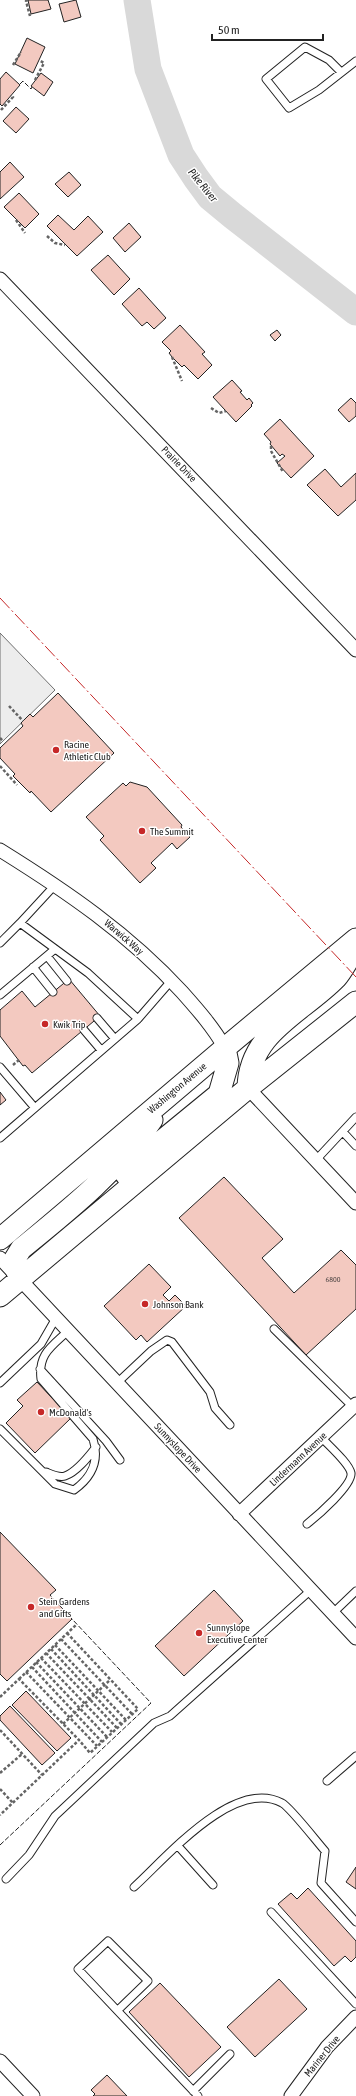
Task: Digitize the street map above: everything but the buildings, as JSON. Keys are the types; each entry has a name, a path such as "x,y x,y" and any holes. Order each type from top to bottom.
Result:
{"main road":[{"name":"Washington Avenue","path":"0,1239 356,939"},
{"path":"248,1088 248,1074 256,1052 268,1035 338,976 356,946"},
{"path":"0,1296 248,1088 356,1002"},
{"path":"120,1196 125,1177 134,1166 219,1094 228,1063 225,1048"},
{"path":"20,1279 13,1262 15,1256 21,1249 87,1195 137,1141 167,1097"}],"street":[{"name":"Prairie Drive","path":"0,278 356,650"},
{"name":"Warwick Way","path":"0,850 56,884 118,931 171,981 213,1026 225,1048"},
{"path":"248,1088 356,1203"},
{"name":"Sunnyslope Drive","path":"0,1258 356,1638"},
{"name":"Lindermann Avenue","path":"240,1514 355,1407"},
{"name":"Mariner Drive","path":"293,2095 327,2047 356,2017"},
{"path":"0,2061 33,2096"}],"lane":[{"path":"341,72 329,60 305,47 266,79 290,108 319,90 356,61"},
{"path":"0,942 56,884"},
{"path":"20,923 88,973 138,1019"},
{"path":"0,995 55,949"},
{"path":"47,956 67,981"},
{"path":"33,967 53,992"},
{"path":"0,1138 138,1019 171,981"},
{"path":"97,1018 115,1039"},
{"path":"84,1030 101,1050"},
{"path":"0,1067 35,1108"},
{"path":"316,1160 356,1117"},
{"path":"343,1132 356,1146"},
{"path":"0,1383 41,1344 56,1318"},
{"path":"274,1329 355,1407"},
{"path":"0,1429 55,1484 74,1490 92,1473 95,1464 96,1447 93,1439 86,1429 41,1379 40,1369 42,1359 47,1350 68,1331"},
{"path":"116,1383 151,1351 167,1340 172,1342 210,1392 215,1408 230,1425"},
{"path":"40,1369 106,1441 120,1460"},
{"path":"307,1524 344,1488 351,1478 351,1472 347,1465 321,1437"},
{"path":"44,1472 57,1476 64,1476 84,1461 96,1447"},
{"path":"6,1879 29,1855 55,1816 154,1723 170,1716 311,1590"},
{"path":"332,1613 356,1591"},
{"path":"327,1781 356,1756"},
{"path":"134,1887 205,1821 227,1807 246,1800 267,1798 283,1803 325,1851 321,1883 356,1922"},
{"path":"178,1846 213,1885"},
{"path":"271,1912 356,2004"},
{"path":"118,2010 148,1981 108,1941 78,1969 196,2093 230,2054"}],"path":[{"path":"28,0 26,1 30,16"},
{"path":"13,65 21,52"},
{"path":"35,80 44,63 38,60"},
{"path":"1,110 13,97 11,95"},
{"path":"16,220 25,233"},
{"path":"47,236 55,243 65,245"},
{"path":"172,357 182,381"},
{"path":"211,408 219,413 226,411"},
{"path":"271,446 271,451 274,458 283,472"},
{"path":"9,706 23,721"},
{"path":"0,738 3,741"},
{"path":"0,766 15,780 17,785"},
{"path":"0,1697 77,1624"},
{"path":"19,1679 90,1753 138,1709 67,1633"},
{"path":"61,1639 132,1714"},
{"path":"55,1644 126,1720"},
{"path":"51,1649 122,1724"},
{"path":"46,1653 117,1728"},
{"path":"41,1658 112,1732"},
{"path":"36,1662 107,1737"},
{"path":"32,1667 102,1742"},
{"path":"26,1672 97,1746"},
{"path":"63,1724 110,1680"},
{"path":"1,1731 42,1775"},
{"path":"0,1815 79,1740"},
{"path":"0,1773 22,1754"},
{"path":"0,1789 13,1803"}],"shaded area":[{"path":"0,633 55,690 0,744"}],"waterway":[{"name":"Pike River","path":"137,0 148,69 181,155 196,178 210,197 356,312"}],"fence":[{"path":"20,84 23,81 31,89 32,87"},
{"path":"0,1845 151,1703 72,1619"}],"power":[{"path":"0,598 356,977"}],"place":[{"name":"Racine Athletic Club","path":"56,750"},
{"name":"The Summit","path":"142,831"},
{"name":"Kwik Trip","path":"45,1024"},
{"name":"Johnson Bank","path":"145,1304"},
{"name":"McDonald's","path":"41,1412"},
{"name":"Stein Gardens and Gifts","path":"31,1607"},
{"name":"Sunnyslope Executive Center","path":"199,1633"}]}
